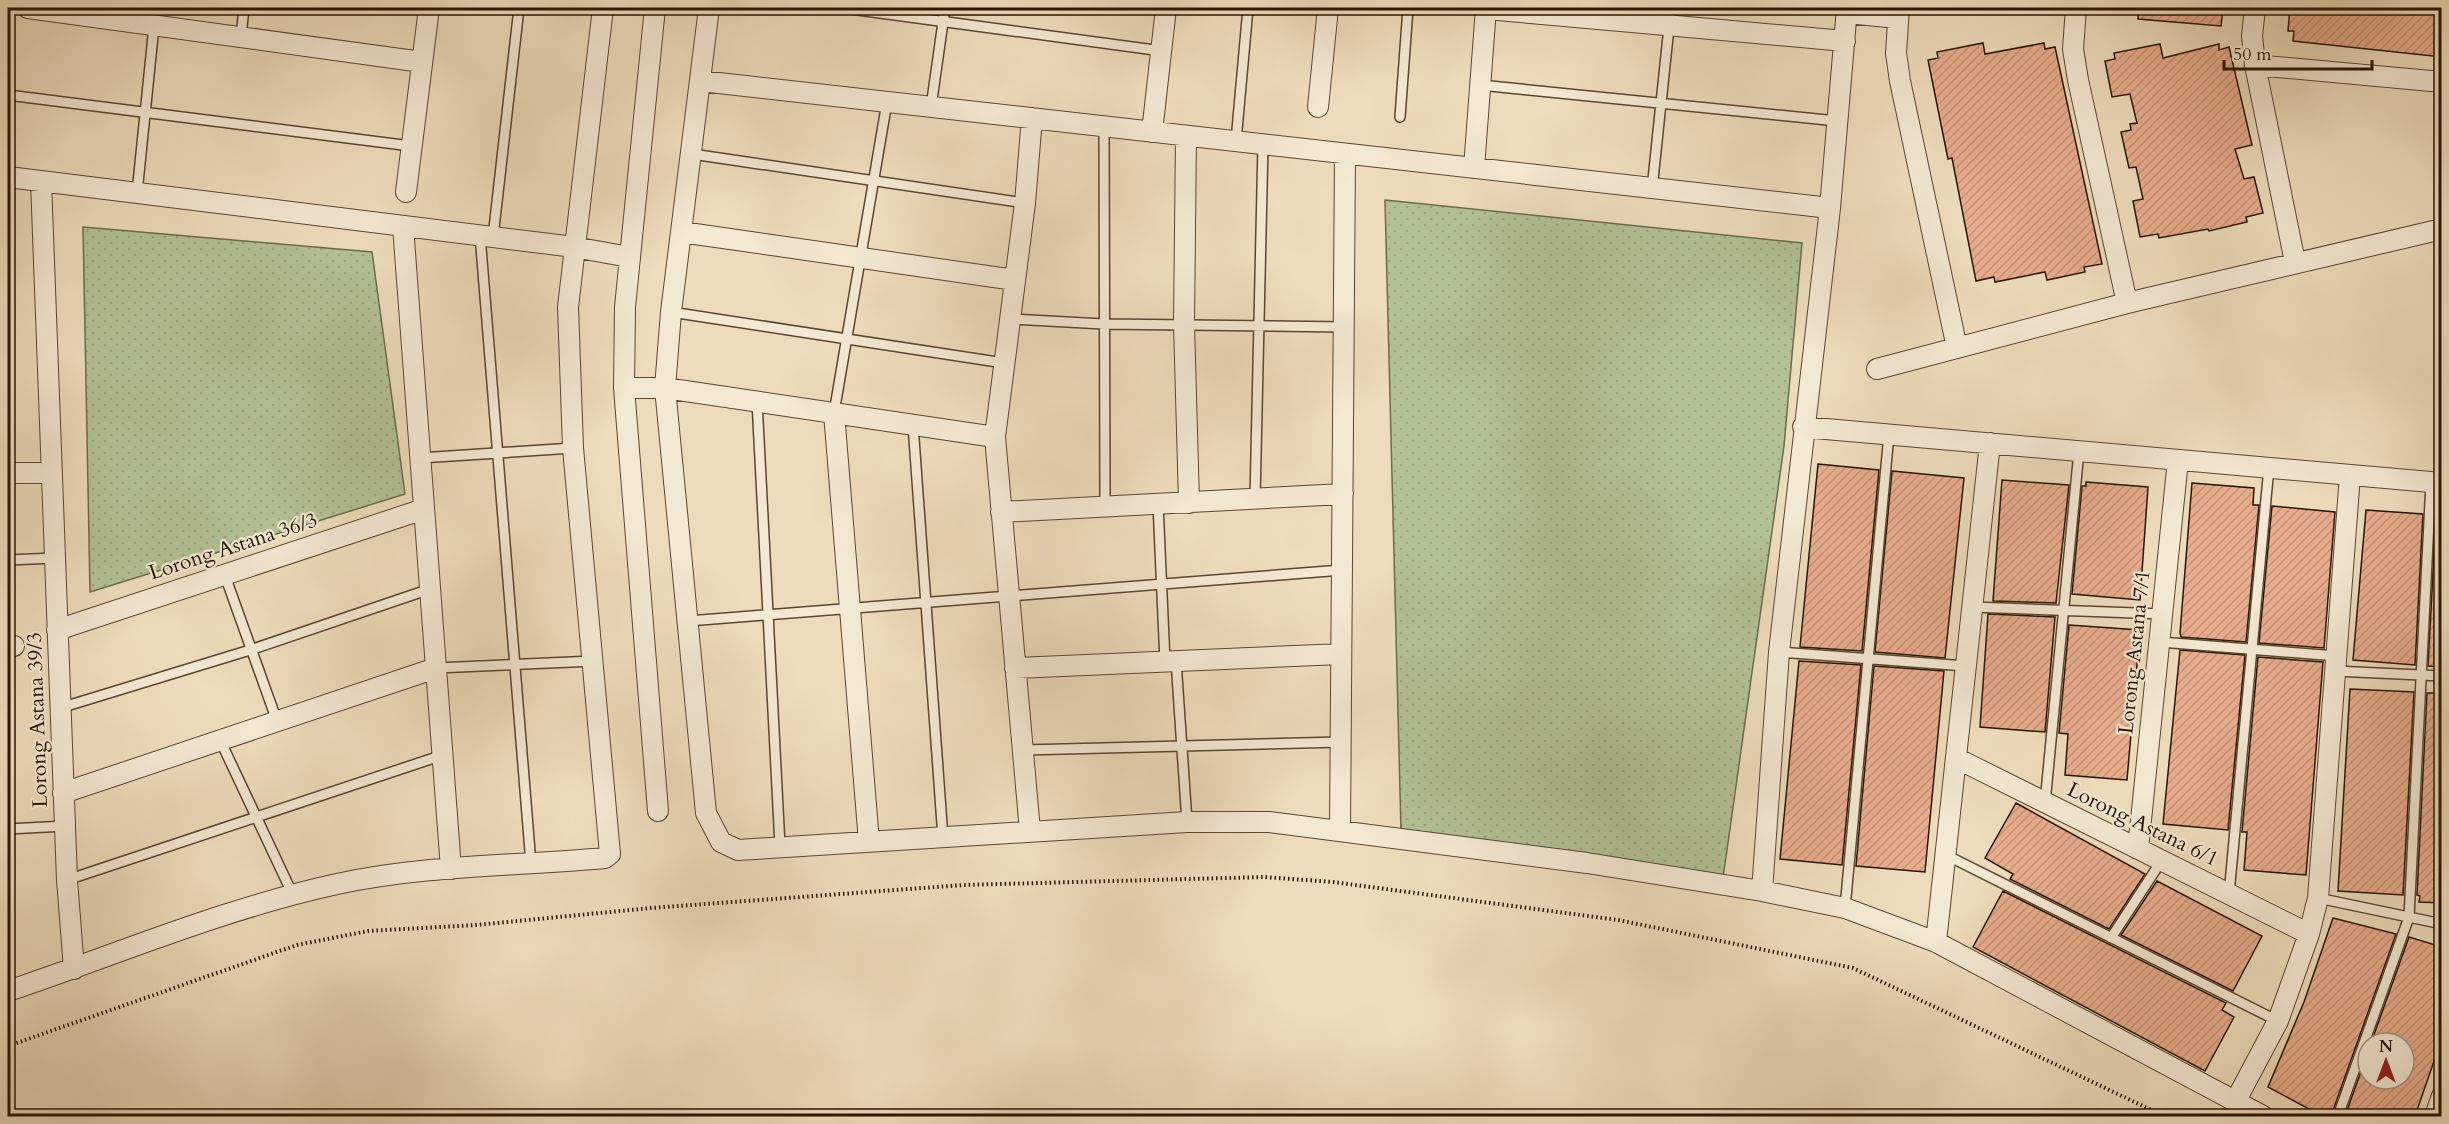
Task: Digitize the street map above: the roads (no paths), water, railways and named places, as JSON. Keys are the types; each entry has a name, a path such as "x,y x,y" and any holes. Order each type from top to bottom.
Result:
{"street":[{"path":"28,8 69,10 154,26 422,62"},
{"path":"406,192 429,8"},
{"path":"8,991 293,895 339,884 451,869 604,858 610,854 573,448 568,307 603,8"},
{"path":"655,8 625,307 624,388 658,811"},
{"path":"709,8 671,312 664,388 706,813 713,832 721,843 738,850 1187,822 1269,822 1340,830 1762,891 1845,908 1936,942 2263,1116"},
{"path":"1152,132 1167,8"},
{"path":"1318,107 1328,8"},
{"path":"1474,168 1486,8 1670,16 1845,41"},
{"path":"2076,8 2073,49 2078,80 2127,303"},
{"path":"2256,8 2252,36 2255,65 2295,262"},
{"path":"1762,891 1779,652 1803,427 1830,208 1847,10 1898,13 1896,53 1900,81 1957,348"},
{"path":"2255,65 2442,82"},
{"path":"701,81 1830,208"},
{"path":"1030,831 1015,668 1011,595 995,437 1025,203 1032,118"},
{"path":"1186,136 1184,324 1189,503"},
{"path":"1340,830 1345,154"},
{"path":"8,177 574,247 630,257"},
{"name":"Lorong Astana 39/3","path":"41,181 64,826 74,969"},
{"path":"403,226 451,869"},
{"path":"1877,369 2127,303 2295,262 2442,230"},
{"path":"681,232 1015,280"},
{"path":"624,388 664,388 995,437"},
{"path":"834,413 870,842"},
{"path":"1803,427 2436,482"},
{"path":"1936,942 1990,443"},
{"name":"Lorong Astana 7/1","path":"2138,849 2178,460"},
{"path":"8,473 51,473"},
{"path":"2235,1102 2278,1020 2309,934 2318,898 2350,475"},
{"path":"1001,512 1343,494"},
{"name":"Lorong Astana 36/3","path":"57,630 224,573 424,509"},
{"path":"1015,668 1341,654"},
{"path":"63,793 436,668"},
{"name":"Lorong Astana 6/1","path":"1956,758 2309,934"},
{"path":"2435,1116 2442,1096"}],"lane":[{"path":"241,36 244,8"},
{"path":"519,8 487,236 498,453 531,864"},
{"path":"843,8 1162,51"},
{"path":"931,107 945,8"},
{"path":"1236,141 1248,8"},
{"path":"1400,117 1408,8"},
{"path":"1652,189 1670,16"},
{"path":"137,193 154,26"},
{"path":"1480,85 1660,105 1837,121"},
{"path":"8,95 411,146"},
{"path":"834,413 858,258 887,102"},
{"path":"1104,126 1105,507"},
{"path":"1255,500 1263,144"},
{"path":"692,154 1025,203"},
{"path":"671,312 1004,363"},
{"path":"1011,319 1104,324 1344,327"},
{"path":"757,401 780,846"},
{"path":"913,424 943,838"},
{"path":"1845,908 1889,434"},
{"path":"420,458 573,448"},
{"path":"2045,802 2079,451"},
{"path":"2229,894 2268,467"},
{"path":"2338,1116 2409,917 2421,675 2436,482"},
{"path":"1158,504 1162,585 1182,746 1187,822"},
{"path":"8,560 55,558"},
{"path":"687,621 1342,570"},
{"path":"224,573 277,721"},
{"path":"60,708 250,650 430,589"},
{"path":"1972,607 2163,614"},
{"path":"2160,642 2252,649 2336,664 2442,676"},
{"path":"1779,652 1966,666"},
{"path":"436,668 594,661"},
{"path":"220,740 293,895"},
{"path":"1024,750 1341,742"},
{"path":"67,880 443,755"},
{"path":"8,829 64,826"},
{"path":"1946,855 2278,1020"},
{"path":"2111,938 2162,861"},
{"path":"2318,898 2442,924"}]}
